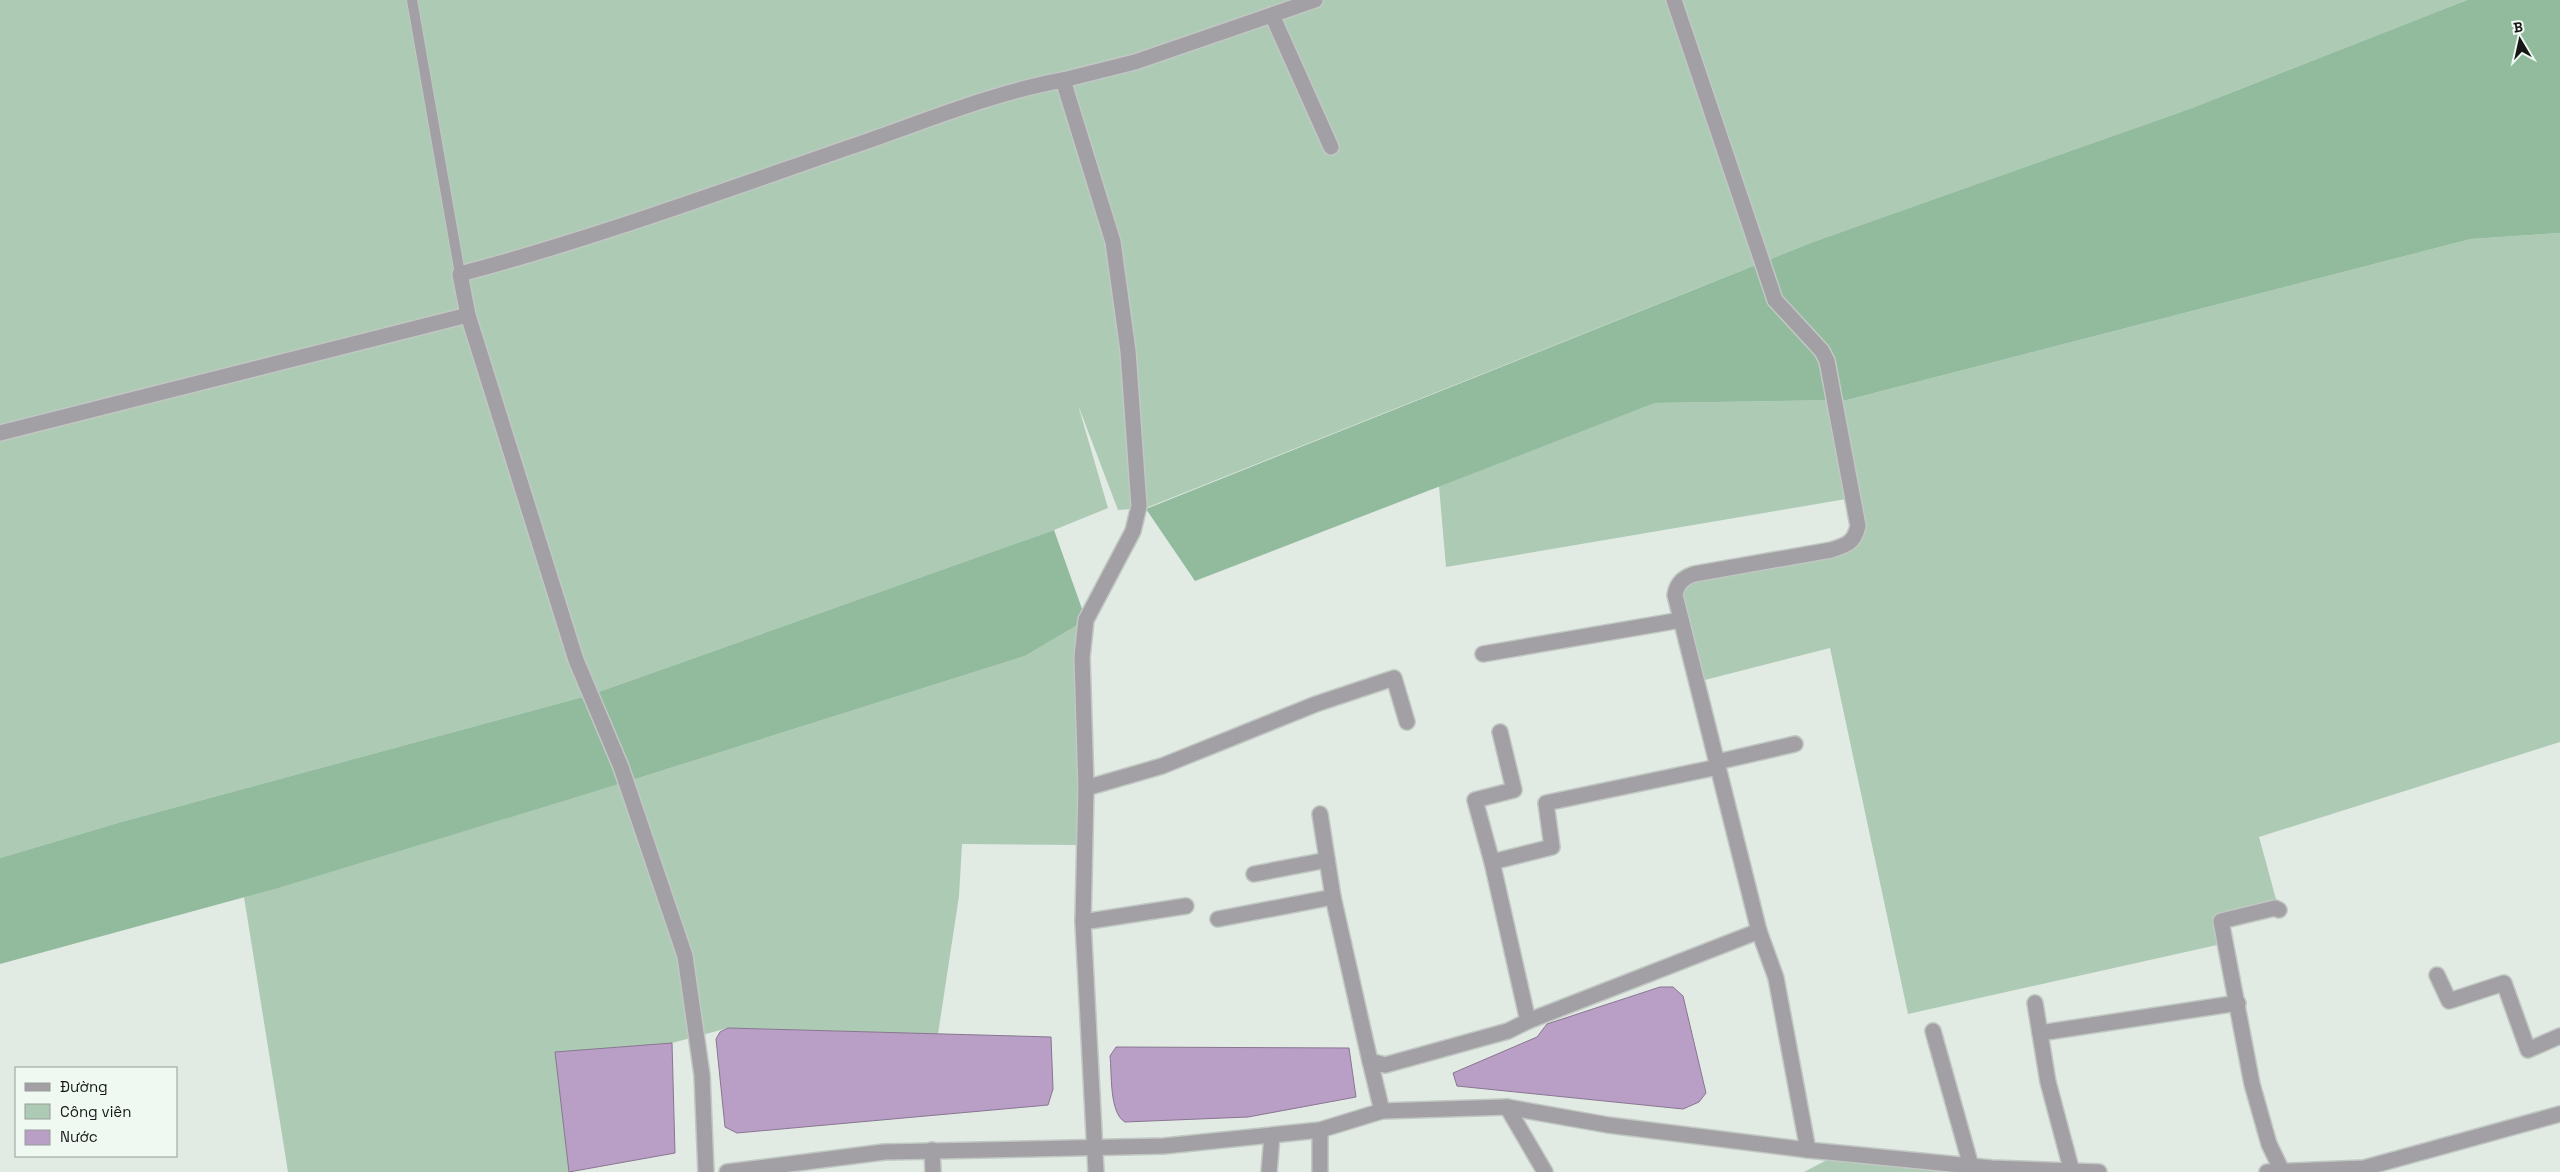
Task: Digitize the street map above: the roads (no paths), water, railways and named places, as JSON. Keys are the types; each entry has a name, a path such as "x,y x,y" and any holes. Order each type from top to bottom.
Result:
{"street":[{"path":"706,1172 702,1075 684,956 621,767 576,660 468,315 460,274 522,258 1041,84 1135,62 1314,0"},
{"path":"1674,0 1776,300 1822,351 1827,361 1858,526 1855,536 1849,544 1694,574 1684,578 1676,586 1675,595 1759,931 1776,978 1808,1150"},
{"path":"1272,15 1331,147"},
{"path":"1063,80 1113,242 1128,351 1139,506 1133,531 1086,620 1082,657 1086,788 1083,922 1096,1172"},
{"path":"0,432 468,315"},
{"path":"1483,654 1681,620"},
{"path":"1086,788 1162,766 1316,704 1394,678 1407,722"},
{"path":"1500,732 1514,790 1475,800 1492,862 1528,1021"},
{"path":"1492,862 1552,847 1546,802 1718,765 1795,744"},
{"path":"1320,814 1333,897 1382,1111"},
{"path":"1254,874 1327,860"},
{"path":"1218,919 1333,897"},
{"path":"1083,922 1186,906"},
{"path":"2279,910 2275,908 2221,921 2252,1084 2269,1144 2282,1172"},
{"path":"1370,1061 1385,1065 1508,1031 1528,1021 1759,931"},
{"path":"2437,975 2449,1002 2504,983 2528,1050 2560,1036"},
{"path":"2035,1003 2048,1082 2072,1172"},
{"path":"2040,1033 2238,1004"},
{"path":"1933,1031 1971,1166"},
{"path":"1507,1107 1545,1172"},
{"path":"727,1172 884,1152 1164,1146 1320,1130 1382,1111 1507,1107 1608,1125 1808,1150 1971,1166 1993,1170 2099,1172"},
{"path":"2267,1172 2364,1168 2444,1148 2560,1114"},
{"path":"1320,1130 1320,1172"},
{"path":"1269,1172 1272,1136"},
{"path":"932,1150 933,1172"}],"lane":[{"path":"412,0 460,274"}],"water":[{"path":"1660,987 1673,987 1683,996 1706,1093 1699,1102 1683,1109 1457,1086 1453,1073 1537,1037 1547,1024"},
{"path":"728,1028 1051,1037 1053,1089 1048,1105 737,1133 725,1127 716,1039 720,1032"},
{"path":"672,1043 675,1153 569,1172 555,1052"},
{"path":"1116,1047 1349,1048 1356,1097 1248,1117 1125,1122 1116,1110 1112,1092 1110,1056"}]}
